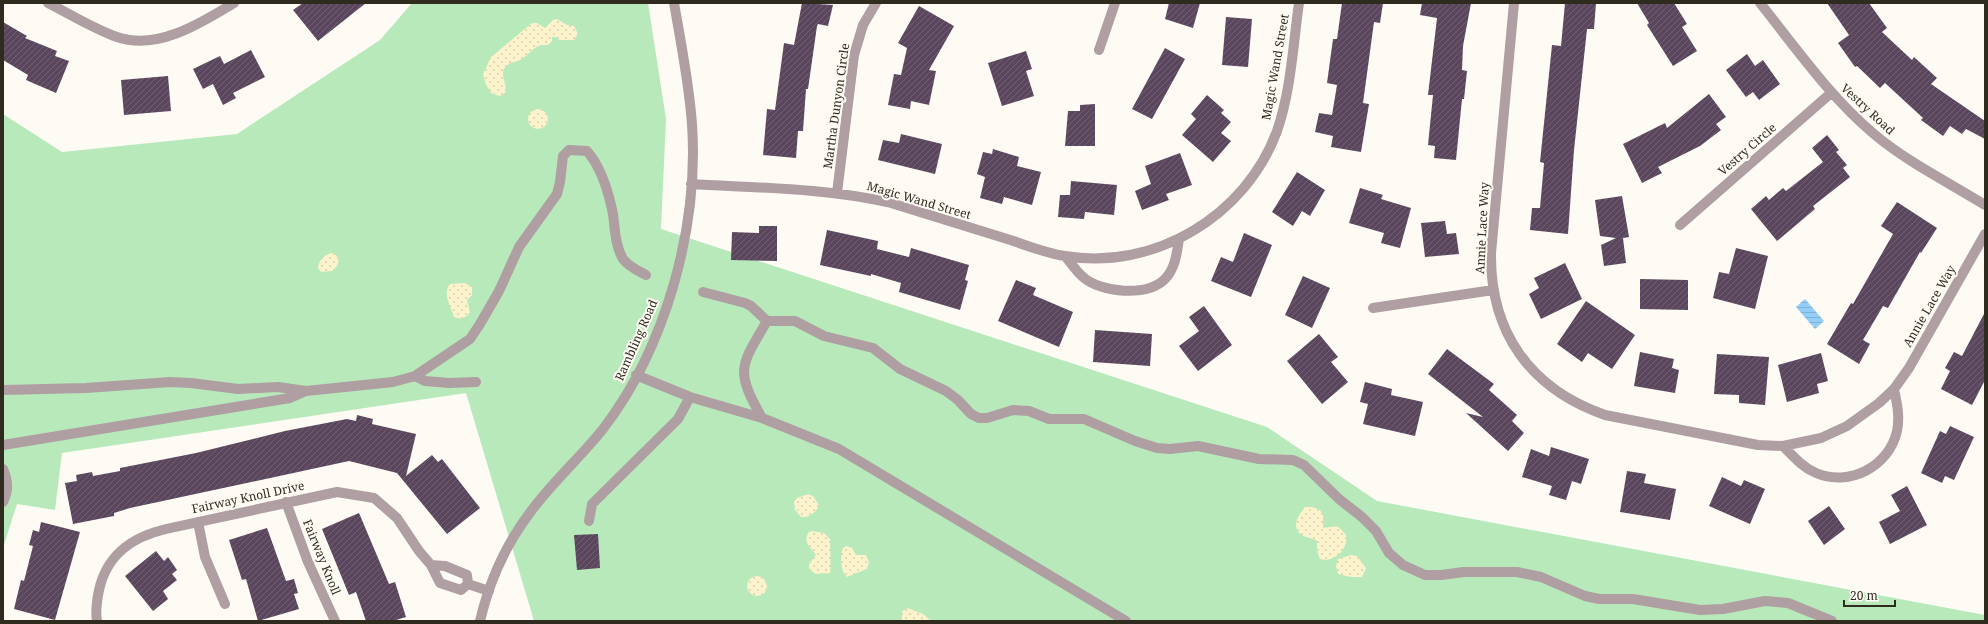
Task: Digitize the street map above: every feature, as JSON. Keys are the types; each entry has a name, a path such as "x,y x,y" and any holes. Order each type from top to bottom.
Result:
{"street":[{"path":"48,3 117,37 138,41 170,36 234,3"},
{"name":"Rambling Road","path":"480,621 499,564 515,533 530,512 604,428 636,375 660,323 675,278 686,228 691,184 692,153 690,104 674,3"},
{"name":"Martha Dunyon Circle","path":"837,193 854,55 863,25 876,3"},
{"path":"1099,50 1114,3"},
{"name":"Magic Wand Street","path":"691,184 837,193 891,203 1065,256 1098,258 1118,257 1155,249 1179,239 1204,224 1234,198 1259,167 1268,150 1282,113 1299,3"},
{"name":"Annie Lace Way","path":"1514,3 1491,253 1493,290 1497,309 1504,327 1526,362 1539,377 1570,400 1586,408 1605,415 1758,445 1783,446 1821,438 1840,430 1863,415 1894,389 1909,368 1985,234"},
{"name":"Vestry Road","path":"1760,3 1831,93 1875,135 1902,155 1985,205"},
{"name":"Vestry Circle","path":"1680,225 1831,93"},
{"path":"3,445 283,399 306,391 393,382 415,376 470,339 499,291 519,247 557,194 563,156 569,150 587,151 594,159 610,201 617,244 623,258 630,267 646,275"},
{"path":"1065,256 1084,278 1099,285 1129,291 1142,290 1154,287 1164,280 1172,270 1179,239"},
{"path":"1373,308 1493,290"},
{"path":"703,292 745,303 751,306 767,321 795,321 824,336 873,348 900,369 946,391 958,400 972,414 979,418 987,418 1013,410 1029,411 1049,419 1084,419 1136,441 1157,448 1170,449 1198,446 1259,459 1293,460 1304,465 1339,499 1362,517 1376,531 1389,553 1403,565 1425,575 1442,575 1472,571 1517,572 1541,577 1585,596 1599,599 1634,599 1700,610 1723,609 1765,601 1788,603 1832,621"},
{"path":"762,418 748,393 744,374 748,352 767,321"},
{"path":"636,375 690,397 762,418 839,449 1126,621"},
{"path":"415,376 425,381 433,382 476,382"},
{"path":"3,390 86,388 191,382 238,389 278,387 306,391"},
{"path":"1783,446 1801,464 1816,473 1830,477 1845,478 1870,470 1886,453 1897,432 1898,406 1894,389"},
{"path":"589,521 592,504 678,419 690,397"},
{"path":"3,469 8,485 7,494 3,502"},
{"name":"Fairway Knoll Drive","path":"97,620 97,598 100,581 106,566 119,552 132,542 148,533 337,492 374,498 397,518 431,565 440,582 461,590 468,584 489,591"},
{"name":"Fairway Knoll","path":"286,502 308,562 335,621"},
{"path":"198,522 205,557 225,604"},
{"path":"431,565 446,566 467,575 468,584"}],"green space":[{"path":"412,3 648,3 666,119 661,229 1267,427 1377,501 1985,615 1985,621 534,621 466,393 62,453 55,510 17,504 3,548 3,114 62,152 237,134 380,40"}],"sand":[{"path":"557,19 567,25 574,26 578,34 574,40 559,40 557,37 552,37 552,41 549,44 538,46 521,60 510,63 506,66 503,72 506,86 505,93 500,96 492,94 486,85 483,74 491,57 532,23 537,23 545,28 553,20"},
{"path":"538,109 545,112 548,119 545,126 538,129 531,126 528,119 531,112"},
{"path":"332,253 337,256 338,264 332,271 321,272 318,268 321,260"},
{"path":"465,283 472,287 472,295 467,300 470,312 463,318 457,318 454,317 447,292 450,284"},
{"path":"808,494 813,496 819,505 812,514 807,517 801,517 795,510 794,502 797,498"},
{"path":"1305,507 1312,507 1320,510 1323,515 1323,528 1335,526 1340,528 1346,535 1343,550 1335,557 1325,560 1320,559 1317,551 1317,541 1298,532 1296,524 1300,513"},
{"path":"809,532 824,533 830,539 830,573 815,574 809,568 809,564 816,555 806,539"},
{"path":"847,546 852,548 856,555 866,555 869,562 867,569 847,577 843,571 841,555 843,548"},
{"path":"1351,555 1357,556 1366,568 1362,577 1351,577 1338,574 1336,566 1338,559"},
{"path":"753,576 761,576 767,582 767,590 761,596 753,596 747,590 747,582"},
{"path":"908,608 923,614 931,621 902,621 902,611"}],"water":[{"path":"1805,299 1824,321 1815,329 1796,307"}],"building":[{"path":"303,3 366,3 318,41 293,10"},
{"path":"802,3 833,5 828,26 818,24 817,26 808,89 806,89 803,131 798,131 796,158 763,155 767,109 775,110 784,43 794,45"},
{"path":"1169,3 1200,3 1193,28 1165,19"},
{"path":"1342,3 1383,3 1380,23 1374,22 1363,103 1369,104 1361,152 1331,147 1333,136 1315,132 1319,113 1332,115 1337,85 1327,83 1333,39 1337,39"},
{"path":"1422,3 1471,3 1463,46 1462,70 1467,71 1464,99 1462,99 1456,160 1434,158 1435,146 1428,145 1433,95 1428,95 1437,18 1420,15"},
{"path":"1565,3 1596,3 1594,29 1587,29 1574,150 1568,234 1530,230 1532,208 1540,208 1544,163 1540,162 1552,45 1561,46"},
{"path":"1637,3 1674,3 1687,24 1682,27 1697,51 1673,66 1647,25 1649,23"},
{"path":"1827,3 1869,3 1887,28 1882,32 1912,60 1914,57 1937,78 1931,84 1985,121 1985,139 1966,129 1962,134 1950,126 1943,136 1921,120 1923,118 1885,83 1880,88 1857,66 1855,67 1838,43 1849,35"},
{"path":"919,6 954,26 929,70 936,71 929,105 911,101 910,109 888,105 894,74 901,75 907,48 898,43"},
{"path":"1226,17 1252,19 1248,67 1222,65"},
{"path":"3,22 27,36 25,38 57,51 55,56 69,61 56,93 26,80 28,75 3,60"},
{"path":"1165,48 1185,59 1152,119 1132,109"},
{"path":"251,50 265,77 233,93 236,98 223,105 213,84 203,89 193,69 220,56 224,64"},
{"path":"1026,51 1032,69 1026,71 1034,96 1002,106 988,63"},
{"path":"1747,54 1755,66 1763,60 1780,84 1759,100 1753,92 1746,97 1726,70"},
{"path":"168,76 171,111 124,115 121,80"},
{"path":"1709,94 1726,117 1716,124 1721,130 1700,146 1658,167 1662,173 1642,183 1623,144 1665,123 1667,128"},
{"path":"1207,95 1224,110 1221,113 1231,122 1221,133 1231,141 1213,162 1182,135 1196,119 1191,114"},
{"path":"1095,104 1095,146 1065,146 1068,111 1080,111 1080,105"},
{"path":"901,134 942,144 935,174 878,160 883,140 899,143"},
{"path":"1827,135 1839,150 1836,152 1847,165 1843,168 1850,177 1813,206 1815,209 1777,241 1751,209 1766,196 1769,200 1783,188 1786,191 1823,162 1812,148"},
{"path":"993,149 1019,157 1017,166 1041,172 1032,205 1004,197 1002,204 980,198 985,177 977,174 983,152 992,154"},
{"path":"1180,153 1192,185 1166,194 1169,200 1142,210 1135,191 1151,184 1145,166"},
{"path":"1297,172 1325,190 1310,216 1302,211 1293,226 1272,212"},
{"path":"1071,181 1117,185 1114,215 1085,212 1084,219 1058,217 1060,195 1070,195"},
{"path":"1360,188 1383,195 1381,199 1411,208 1400,248 1381,243 1384,233 1349,223"},
{"path":"1622,196 1629,237 1623,238 1626,263 1604,266 1601,245 1616,238 1600,236 1595,200"},
{"path":"1897,202 1937,228 1921,253 1920,252 1888,308 1883,306 1863,340 1870,344 1859,364 1827,344 1851,303 1853,304 1893,234 1881,226"},
{"path":"1445,221 1447,234 1456,233 1459,254 1425,257 1421,223"},
{"path":"759,226 777,226 777,261 731,260 732,232 759,233"},
{"path":"827,230 878,241 877,249 909,257 911,248 969,265 965,280 968,281 960,310 899,292 901,283 871,274 871,276 820,265"},
{"path":"1244,233 1272,245 1251,297 1211,281 1221,257 1233,262"},
{"path":"1736,248 1768,256 1755,309 1713,298 1719,272 1729,274"},
{"path":"1565,263 1582,299 1541,319 1529,294 1539,288 1534,278"},
{"path":"1303,276 1330,288 1312,328 1285,315"},
{"path":"1640,279 1688,280 1688,310 1640,309"},
{"path":"1016,280 1036,288 1033,295 1073,312 1059,347 998,321"},
{"path":"1586,301 1635,335 1612,369 1588,353 1582,362 1557,344"},
{"path":"1204,306 1232,345 1198,371 1179,346 1199,331 1189,317"},
{"path":"1985,312 1985,380 1972,405 1941,389 1950,371 1945,368 1954,352 1962,356"},
{"path":"1095,330 1152,334 1150,366 1093,362"},
{"path":"1319,334 1338,357 1331,362 1348,382 1322,404 1287,361"},
{"path":"1447,349 1494,384 1489,390 1517,415 1512,421 1524,433 1508,451 1466,413 1483,417 1428,374"},
{"path":"1640,352 1674,359 1672,368 1679,370 1675,393 1634,386"},
{"path":"1821,353 1828,381 1817,384 1819,393 1787,402 1778,365"},
{"path":"1717,354 1769,357 1765,405 1739,403 1739,395 1714,394"},
{"path":"1365,382 1392,389 1391,395 1423,402 1415,436 1363,424 1368,404 1360,402"},
{"path":"357,415 373,419 372,424 416,434 406,476 432,455 438,462 442,459 480,508 447,534 397,473 349,461 130,508 114,513 114,516 73,524 65,483 77,481 76,475 92,472 93,476 120,471 120,468 196,453 285,431 347,419 356,421"},
{"path":"1950,426 1974,437 1954,480 1945,476 1942,483 1921,473 1940,431 1946,434"},
{"path":"1551,447 1589,459 1581,484 1572,481 1566,500 1549,495 1552,486 1522,477 1531,449 1549,456"},
{"path":"1627,471 1646,474 1644,483 1676,489 1670,520 1620,512"},
{"path":"1722,477 1741,486 1744,480 1765,489 1750,524 1709,506"},
{"path":"1907,486 1927,525 1890,544 1879,522 1900,511 1891,495"},
{"path":"1829,506 1845,529 1824,545 1808,521"},
{"path":"359,513 389,584 395,582 406,617 393,621 366,621 356,592 349,595 322,529"},
{"path":"41,522 80,532 55,620 14,609 21,580 24,581 33,546 29,545 33,530 39,532"},
{"path":"267,528 286,581 294,579 298,593 294,594 299,609 258,621 246,579 242,580 229,540"},
{"path":"598,534 600,568 577,570 574,535"},
{"path":"156,551 164,561 168,557 177,570 172,574 177,580 163,591 168,599 153,611 125,576"}]}
